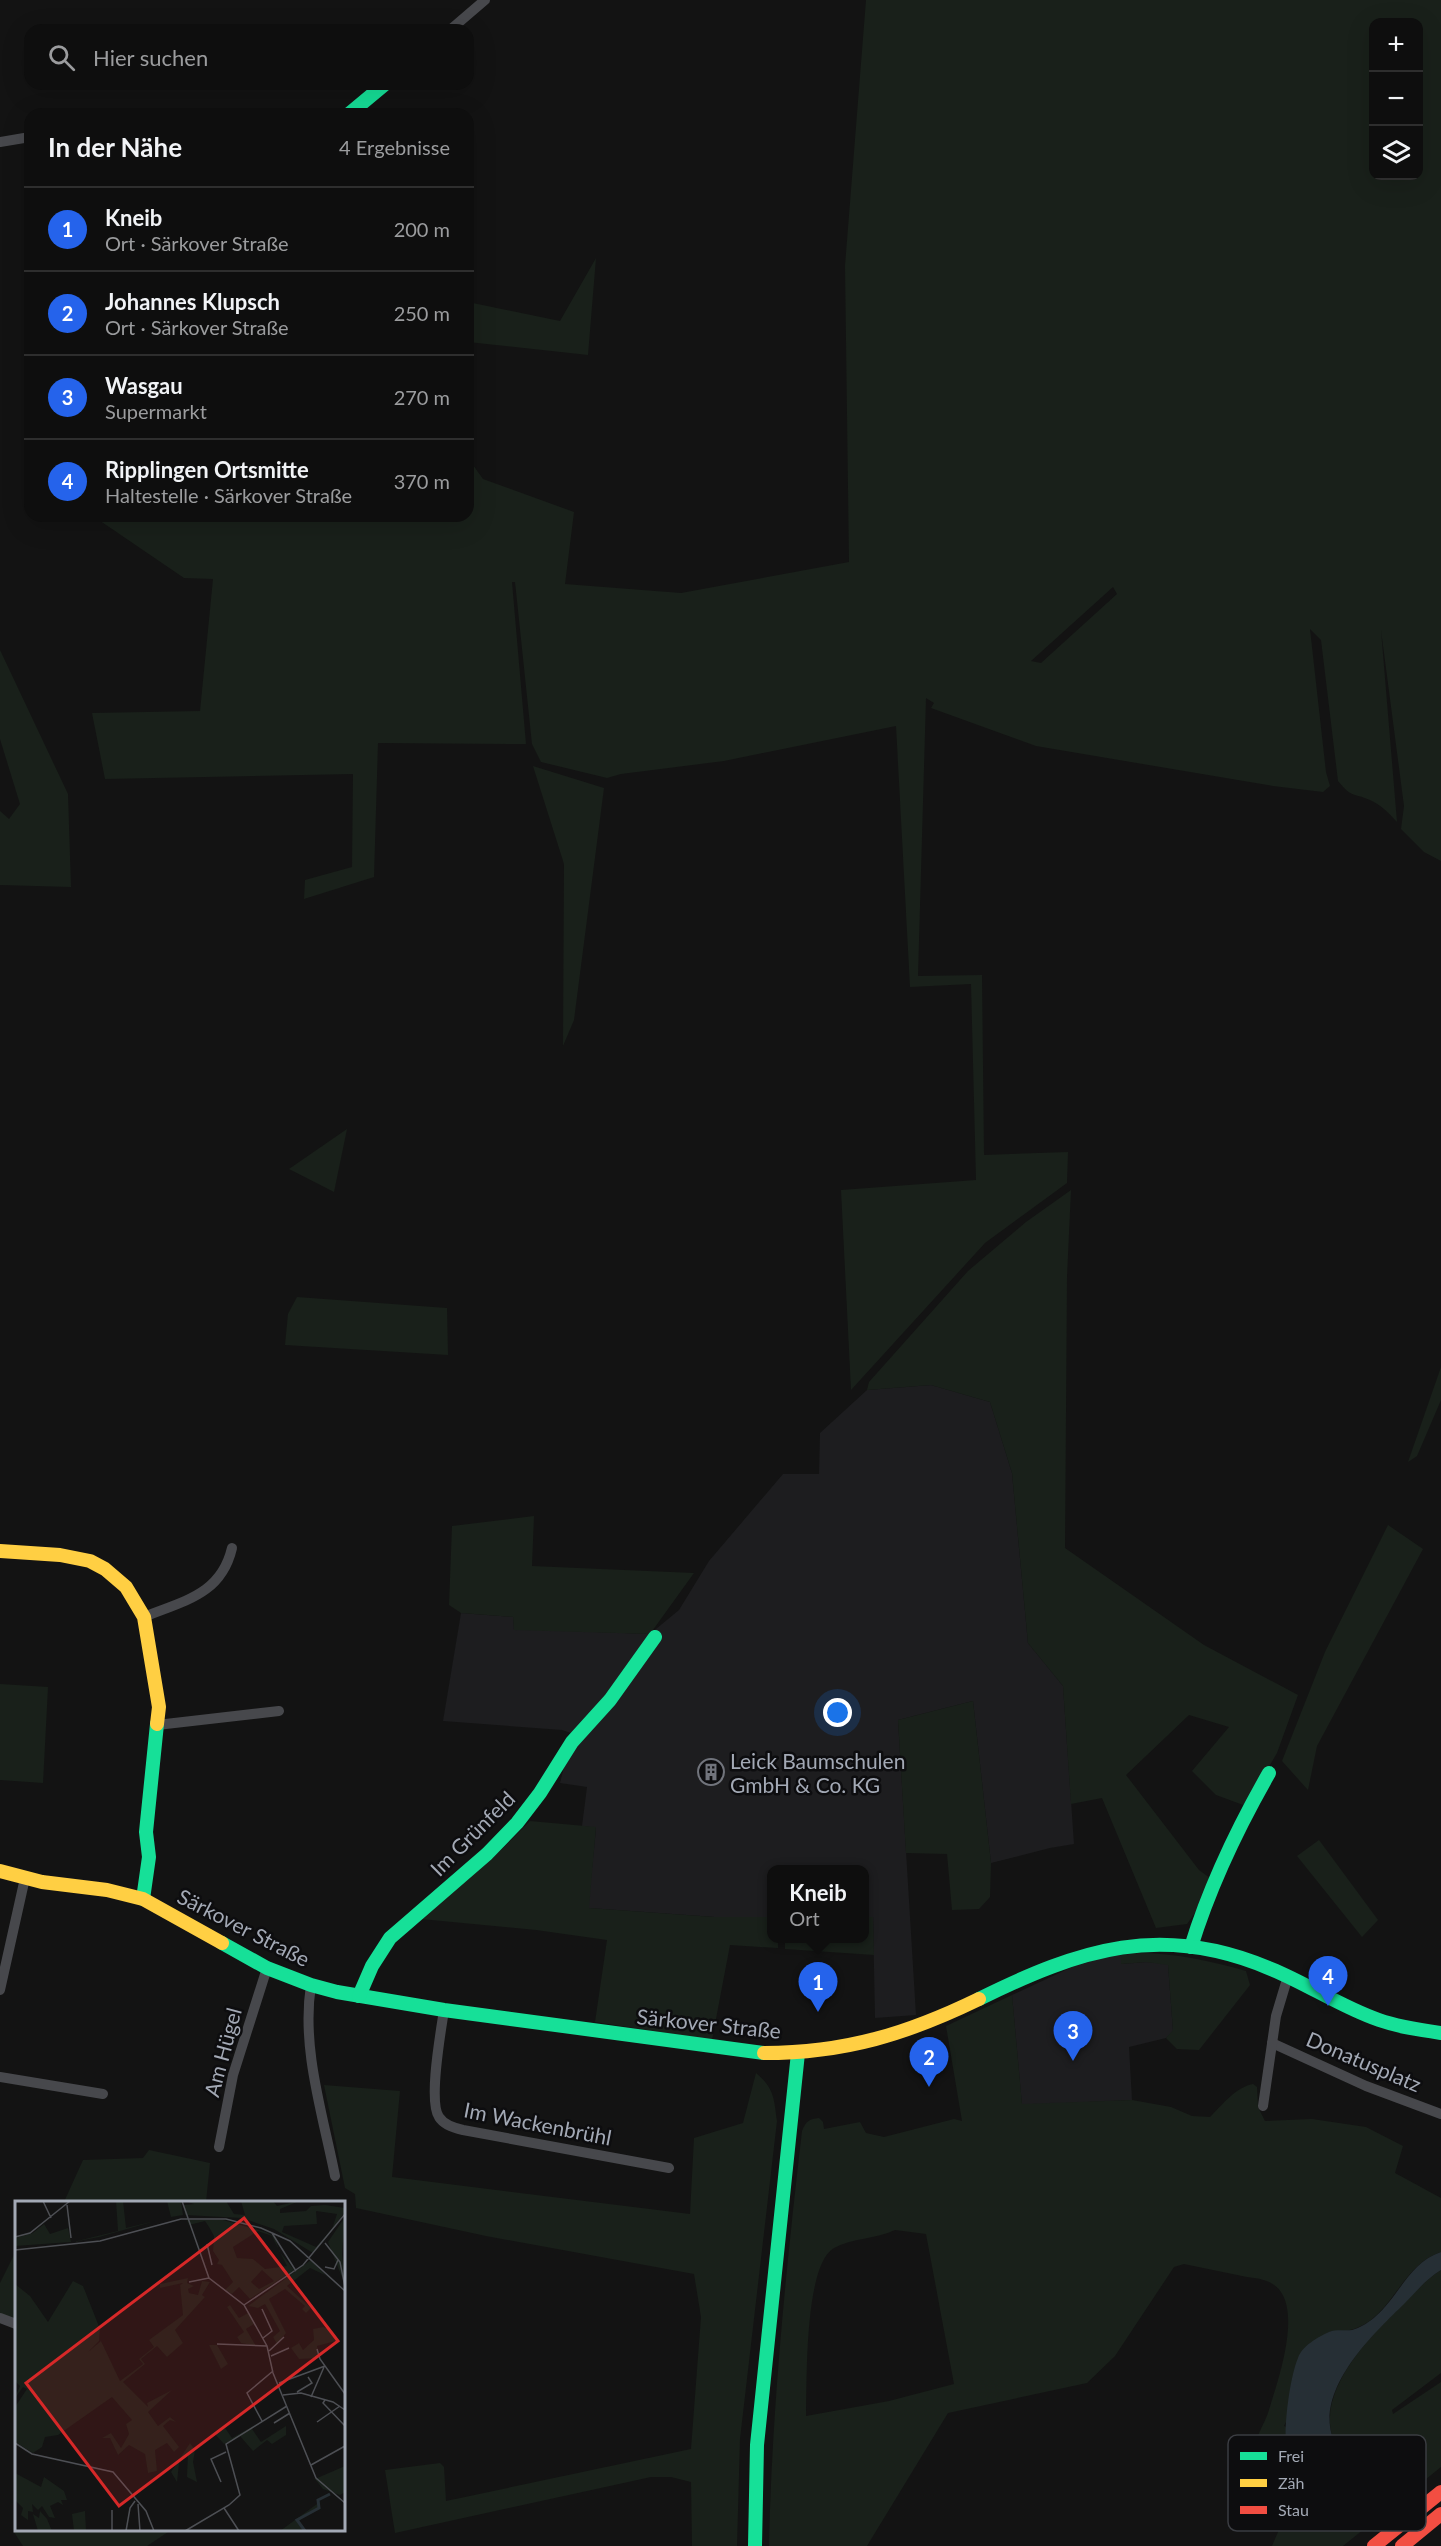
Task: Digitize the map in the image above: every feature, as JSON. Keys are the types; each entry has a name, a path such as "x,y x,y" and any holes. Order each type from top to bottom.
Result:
{"main road":[{"path":"356,108 378,90"},
{"path":"0,1551 60,1555 90,1562 105,1569 126,1587 144,1617 157,1682 159,1707 146,1832 149,1857 143,1899"},
{"name":"Im Grünfeld","path":"359,1996 365,1977 390,1938 487,1854 517,1823 540,1793 572,1742 610,1700 655,1636"},
{"path":"1191,1947 1213,1880 1239,1824 1269,1773"},
{"name":"Särkover Straße","path":"0,1871 25,1878 107,1890 143,1899 267,1968 311,1985 359,1996 444,2010 760,2053 798,2053 853,2047 895,2035 921,2026 1027,1975 1101,1950 1131,1945 1191,1947 1253,1961 1378,2019 1441,2033"},
{"path":"755,2546 757,2445 798,2053"},
{"path":"1426,2504 1441,2492"},
{"path":"1426,2526 1441,2514"},
{"path":"1374,2546 1393,2531"},
{"path":"1402,2546 1420,2531"}],"street":[{"path":"457,24 485,0"},
{"path":"0,142 24,138"},
{"path":"144,1617 201,1594 210,1587 224,1571 232,1548"},
{"path":"158,1725 279,1711"},
{"path":"0,1990 25,1878"},
{"name":"Am Hügel","path":"219,2147 233,2075 267,1968"},
{"name":"Donatusplatz","path":"1263,2106 1276,2016 1288,1976"},
{"path":"311,1985 308,2004 309,2046 335,2176"},
{"name":"Im Wackenbrühl","path":"444,2010 433,2102 439,2117 445,2123 463,2130 669,2168"},
{"name":"Donatusplatz","path":"1272,2043 1366,2086 1441,2114"},
{"path":"0,2077 103,2094"},
{"path":"0,2318 15,2324"}],"shaded area":[{"path":"866,0 1441,0 1441,861 1424,852 1401,829 1404,806 1381,630 1397,822 1378,804 1350,793 1338,781 1321,640 1310,629 1326,772 1330,786 1323,792 1273,786 1036,746 931,708 934,703 926,698 918,976 982,975 984,1155 1068,1152 1067,1183 985,1243 851,1390 841,1190 976,1180 971,984 910,987 896,726 724,761 621,774 607,778 541,762 532,744 515,582 512,582 526,744 378,743 374,877 304,899 305,880 352,867 353,774 105,779 92,713 200,711 213,579 184,578 102,522 474,522 474,466 483,479 574,512 565,584 681,593 849,562 845,266","holes":["1113,587 1117,594 1041,663 1031,661"]},
{"path":"596,258 588,355 474,343 474,303 560,321"},
{"path":"0,650 68,794 71,887 0,885 0,811 9,819 20,804 0,739"},
{"path":"533,766 604,788 574,1020 563,1046 564,864"},
{"path":"347,1129 334,1192 289,1169"},
{"path":"1071,1190 1067,1277 1065,1548 1204,1645 1298,1695 1277,1753 1246,1806 1216,1795 1192,1771 1229,1727 1189,1715 1126,1775 1199,1870 1210,1878 1197,1910 1187,1924 1156,1928 1102,1798 1071,1804 1063,1686 1028,1643 1012,1473 990,1402 931,1385 867,1390 869,1382 968,1271 1026,1222"},
{"path":"297,1297 447,1308 448,1355 285,1345 288,1314"},
{"path":"1441,1367 1441,1400 1417,1456 1408,1462"},
{"name":"Leick Baumschulen GmbH & Co. KG","path":"931,1385 990,1402 1012,1473 1028,1643 1063,1686 1074,1844 991,1863 973,1701 898,1720 916,2015 875,2018 873,1917 869,1917 869,1865 767,1865 767,1917 714,1917 588,1908 596,1828 582,1826 587,1787 560,1783 565,1763 554,1762 558,1751 571,1733 562,1730 443,1721 461,1613 513,1617 514,1629 650,1634 679,1610 709,1561 783,1474 819,1474 820,1433 867,1390"},
{"path":"534,1516 532,1566 694,1573 650,1634 514,1630 513,1617 461,1613 449,1605 452,1526"},
{"path":"1388,1525 1423,1549 1317,1746 1308,1790 1282,1761 1325,1652"},
{"path":"0,1684 48,1687 43,1783 0,1780"},
{"path":"973,1701 991,1863 990,1897 979,1909 952,1910 947,1854 906,1853 898,1720"},
{"path":"530,1821 596,1827 589,1908 714,1917 767,1917 767,1943 778,1943 778,1948 730,1945 712,2040 595,2022 607,1940 536,1930 421,1919 501,1850"},
{"path":"1319,1840 1378,1920 1362,1937 1297,1856"},
{"path":"869,1917 873,1917 874,1955 785,1949 785,1943 869,1943"},
{"path":"1138,1953 1193,1958 1246,1971 1250,1985 1199,2050 1177,2049 1166,2038 1173,2030 1168,1965 1146,1962 1121,1964 1121,1955"},
{"path":"1121,1955 1121,1964 1146,1962 1168,1964 1173,2031 1166,2038 1129,2047 1132,2100 1022,2105 1012,1995 1072,1967"},
{"path":"1012,1995 1022,2104 1132,2100 1171,2107 1192,2116 1210,2117 1235,2093 1253,2084 1257,2087 1258,2107 1265,2121 1312,2119 1366,2127 1403,2146 1395,2173 1441,2198 1441,2252 1416,2268 1388,2302 1367,2322 1351,2330 1331,2331 1284,2426 1307,2435 1259,2435 1268,2413 1283,2363 1288,2323 1287,2305 1281,2291 1269,2282 1259,2279 1184,2264 1174,2267 1115,2356 1087,2383 948,2413 867,2546 769,2546 773,2442 781,2338 802,2131 808,2121 819,2118 823,2122 824,2129 860,2122 866,2133 884,2137 954,2119 962,2121 946,2026","holes":["895,2230 926,2234 954,2384 889,2401 806,2416 807,2353 812,2300 824,2259 834,2248"]},
{"path":"756,2073 770,2089 777,2121 740,2439 737,2546 692,2546 691,2482 671,2477 651,2477 395,2533 385,2470 440,2463 444,2467 446,2501 691,2449 701,2317 694,2274 486,2236 356,2208 355,2194 345,2188 324,2085 400,2091 392,2177 690,2214 694,2138 743,2123"},
{"path":"149,2150 210,2163 206,2201 64,2201 83,2160 143,2158"},
{"path":"1441,2252 1441,2270 1426,2282 1376,2333 1347,2368 1337,2388 1331,2408 1330,2428 1333,2435 1286,2435 1290,2388 1295,2366 1303,2350 1315,2339 1329,2332 1352,2330 1374,2318 1413,2271 1430,2257"},
{"path":"15,2253 15,2328 0,2322 0,2283"},
{"path":"1441,2270 1441,2373 1392,2410 1393,2414 1441,2382 1441,2467 1426,2479 1426,2435 1333,2435 1330,2428 1331,2408 1337,2388 1360,2350 1390,2317"},
{"path":"15,2528 15,2531 170,2531 147,2546 23,2546 14,2532"},
{"path":"1278,2531 1362,2531 1343,2546 1272,2546"}],"traffic: fast":[{"path":"356,108 378,90"},
{"path":"359,1996 372,1966 390,1938 487,1854 517,1823 540,1793 572,1742 610,1700 655,1637"},
{"path":"143,1899 149,1857 146,1832 157,1724"},
{"path":"1191,1947 1225,1858 1269,1773"},
{"path":"222,1943 267,1968 311,1985 337,1992 444,2010 764,2053"},
{"path":"979,1999 1016,1981 1087,1955 1122,1948 1157,1945 1194,1947 1231,1955 1271,1969 1351,2009 1379,2020 1441,2033"},
{"path":"755,2546 757,2445 798,2053"}],"traffic: slow":[{"path":"0,1551 60,1555 90,1561 105,1569 126,1587 144,1617 159,1707 157,1724"},
{"path":"0,1871 42,1882 107,1890 143,1899 222,1943"},
{"path":"764,2053 822,2049 875,2039 926,2022 979,1999"}],"traffic: jam":[{"path":"1426,2504 1441,2492"},
{"path":"1426,2526 1441,2514"},
{"path":"1374,2546 1393,2531"},
{"path":"1402,2546 1420,2531"}],"place":[{"name":"Leick Baumschulen GmbH & Co. KG","path":"711,1772"},
{"name":"Ripplingen Ortsmitte","path":"1328,2006"},
{"name":"Kneib","path":"818,2012"},
{"name":"Wasgau","path":"1073,2061"},
{"name":"Johannes Klupsch","path":"929,2087"}]}
